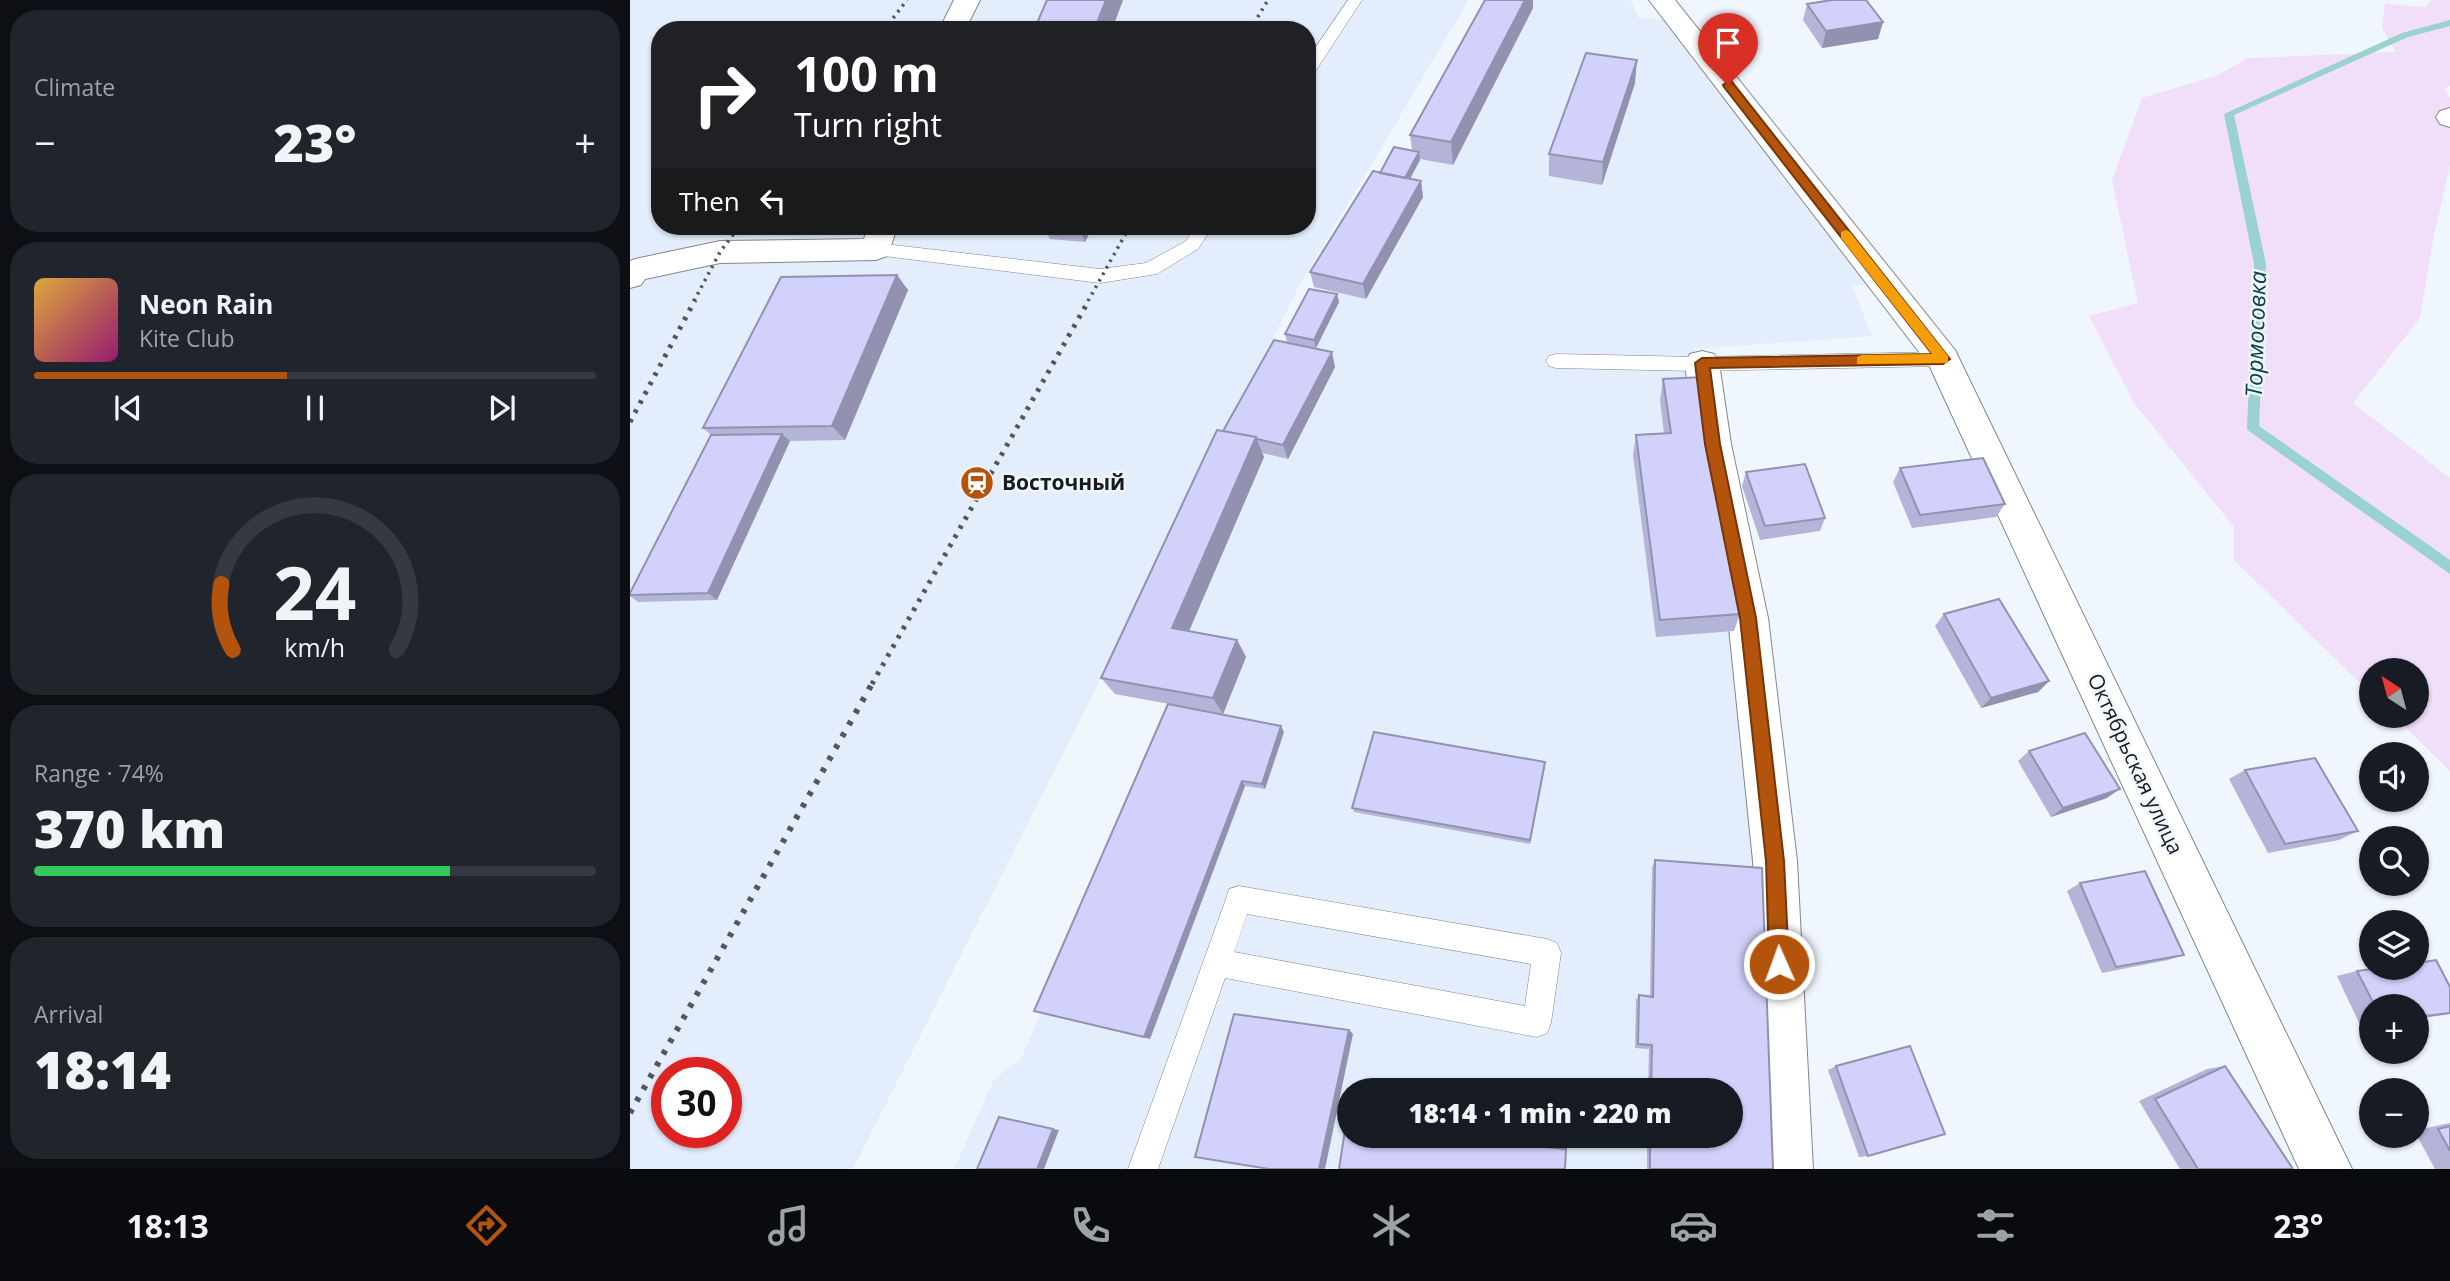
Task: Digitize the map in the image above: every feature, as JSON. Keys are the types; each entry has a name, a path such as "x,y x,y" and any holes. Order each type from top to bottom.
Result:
{"street":[{"path":"956,21 967,0"},
{"name":"Октябрьская улица","path":"1662,0 1943,359 2326,1169"},
{"path":"630,277 635,270 720,252 880,237"},
{"path":"1702,363 1713,444 1748,618 1775,861 1787,1169"}],"lane":[{"path":"1316,58 1355,0"},
{"path":"880,237 1100,276 1150,269 1192,245 1199,235"},
{"path":"1556,361 1702,363 1943,359"},
{"path":"1143,1169 1217,963 1240,899 1547,953 1537,1023 1217,963"}],"shaded area":[{"path":"630,0 1469,0 1299,286 853,1169 630,1169"},
{"path":"1499,0 1631,0 1638,18 1664,20 1871,284 1852,286 1872,336 1695,349 1751,790 1767,1169 954,1169 994,1079 1021,1059 1172,710 1172,704 1115,694 1314,287 1412,158"},
{"path":"2431,0 2450,0 2450,86 2444,88 2450,98 2450,165 2434,235 2420,318 2353,403 2450,478 2450,771 2429,750 2429,742 2420,742 2406,728 2429,728 2429,658 2359,658 2359,682 2234,560 2234,527 2134,403 2089,316 2138,303 2112,180 2142,98 2216,76 2248,58 2396,52 2382,28 2385,4 2426,7"}],"building":[{"path":"1047,0 1106,0 1098,21 1038,21"},
{"path":"1485,0 1525,0 1451,142 1410,135"},
{"path":"1832,0 1866,0 1883,22 1826,31 1807,4"},
{"path":"1586,53 1637,60 1603,162 1549,154"},
{"path":"1394,147 1419,152 1405,178 1380,173"},
{"path":"1373,171 1421,181 1363,284 1310,272"},
{"path":"897,275 832,426 703,428 781,277"},
{"path":"1309,289 1337,294 1314,340 1285,334"},
{"path":"1274,340 1332,352 1283,445 1223,431"},
{"path":"1704,377 1740,614 1660,620 1636,435 1671,433 1663,379"},
{"path":"1217,430 1256,437 1172,628 1237,640 1213,698 1101,678"},
{"path":"782,434 708,593 630,595 711,435"},
{"path":"1983,458 2005,504 1920,515 1900,468"},
{"path":"1805,464 1825,518 1765,526 1746,472"},
{"path":"1999,599 2049,681 1991,698 1944,614"},
{"path":"1168,704 1281,726 1262,784 1242,781 1144,1037 1034,1011"},
{"path":"1374,732 1545,762 1530,840 1352,808"},
{"path":"2085,733 2120,789 2063,808 2029,751"},
{"path":"2315,758 2358,831 2285,844 2245,770"},
{"path":"1655,860 1762,868 1773,1169 1650,1169 1650,1148 1743,1148 1743,1078 1651,1078 1652,1045 1638,1044 1639,995 1653,997"},
{"path":"2145,871 2184,955 2116,967 2080,883"},
{"path":"2436,960 2450,987 2450,1013 2429,1016 2429,994 2369,994 2362,980 2429,980 2429,961"},
{"path":"1234,1014 1349,1030 1319,1169 1269,1169 1195,1157"},
{"path":"1910,1046 1945,1134 1868,1156 1836,1066"},
{"path":"2225,1066 2293,1169 2198,1169 2155,1099"},
{"path":"999,1117 1053,1129 1037,1169 977,1169"},
{"path":"2450,1126 2450,1151 2438,1129"},
{"path":"1342,1148 1566,1149 1565,1169 1339,1169"}],"waterway":[{"name":"Тормосовка","path":"2450,23 2405,35 2229,114 2260,264 2253,428 2450,568"}],"railway":[{"path":"891,21 907,0"},
{"path":"1255,21 1268,0"},
{"path":"694,301 720,252 733,235"},
{"path":"1088,301 1125,235"},
{"path":"630,422 695,300"},
{"path":"872,684 1089,300"},
{"path":"630,1113 873,682"}],"slow traffic":[{"path":"1846,235 1943,359 1862,361"}],"place":[{"name":"Восточный","path":"977,483"}],"route":[{"path":"1728,85 1943,359 1702,363 1713,444 1748,618 1775,861 1779,964"}]}
